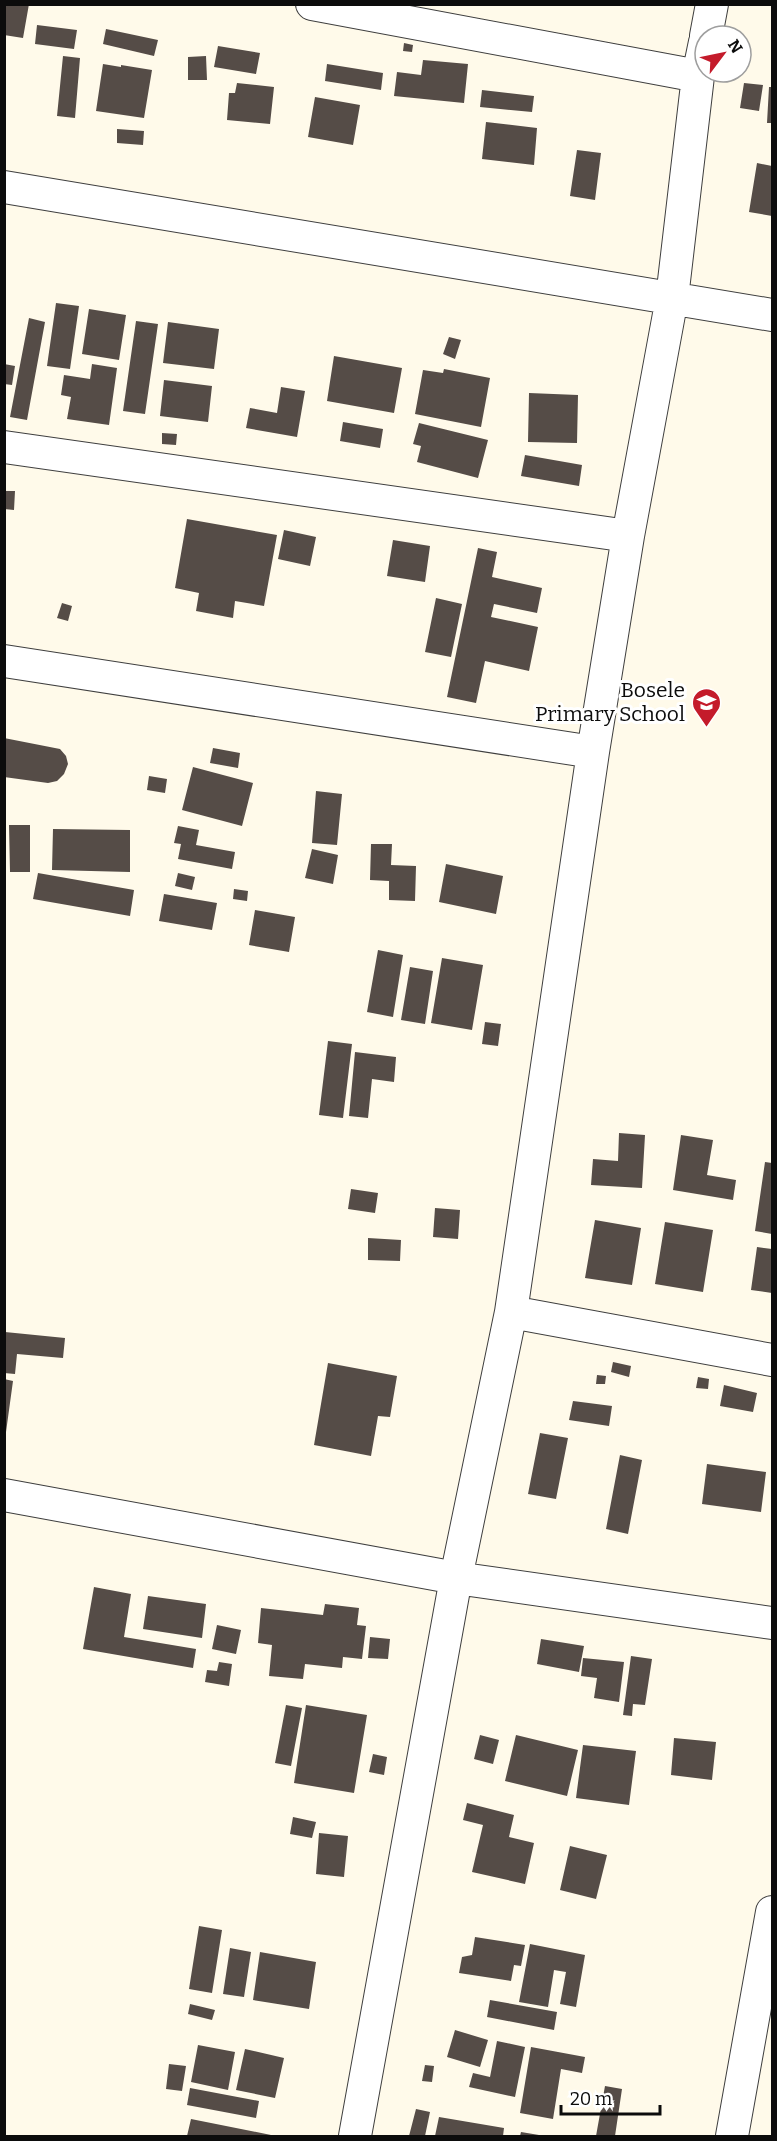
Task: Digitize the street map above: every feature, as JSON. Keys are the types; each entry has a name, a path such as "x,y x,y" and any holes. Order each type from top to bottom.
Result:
{"street":[{"path":"312,4 693,75"},
{"path":"708,24 712,4"},
{"path":"355,2136 456,1578 511,1312 592,752 628,536 672,298 697,84"},
{"path":"4,187 772,315"},
{"path":"4,447 628,536"},
{"path":"4,660 592,752"},
{"path":"511,1312 772,1360"},
{"path":"4,1495 456,1578 772,1623"},
{"path":"732,2136 772,1912"}],"building":[{"path":"6,4 29,4 23,38 4,35"},
{"path":"37,25 77,30 74,49 35,44"},
{"path":"106,29 158,40 154,56 103,44"},
{"path":"404,43 413,45 412,52 403,51"},
{"path":"218,46 260,53 256,74 214,67"},
{"path":"63,56 80,58 75,118 57,116"},
{"path":"206,56 207,80 188,80 188,57"},
{"path":"423,60 468,64 464,103 394,96 397,72 421,75"},
{"path":"103,64 152,70 144,118 96,111"},
{"path":"327,64 383,73 381,90 325,81"},
{"path":"237,83 274,87 270,124 227,120 229,93 235,93"},
{"path":"744,84 763,85 759,111 740,108"},
{"path":"769,87 772,87 772,123 767,123"},
{"path":"482,90 534,96 532,112 480,107"},
{"path":"315,97 360,105 353,145 308,137"},
{"path":"486,122 537,128 534,165 482,159"},
{"path":"117,129 144,131 143,145 117,143"},
{"path":"577,150 601,153 595,200 570,196"},
{"path":"757,163 772,166 772,216 749,212"},
{"path":"56,303 79,306 70,369 47,366"},
{"path":"89,309 126,315 119,360 82,354"},
{"path":"29,318 45,322 27,420 10,417"},
{"path":"136,321 158,324 145,414 123,411"},
{"path":"168,322 219,329 214,369 163,363"},
{"path":"449,337 461,340 455,359 443,354"},
{"path":"334,356 402,368 394,413 327,401"},
{"path":"4,364 15,366 12,385 4,384"},
{"path":"92,364 117,368 109,425 67,419 71,397 61,395 64,375 90,379"},
{"path":"444,369 490,378 481,427 415,414 423,370 443,373"},
{"path":"164,380 212,386 208,422 160,416"},
{"path":"281,387 305,391 297,437 246,428 250,408 277,413"},
{"path":"529,393 578,395 577,443 528,442"},
{"path":"343,422 383,429 380,448 340,441"},
{"path":"419,423 488,440 478,478 417,462 421,446 413,444"},
{"path":"162,433 177,434 176,445 162,444"},
{"path":"525,455 582,465 579,486 521,476"},
{"path":"4,491 15,491 14,510 4,509"},
{"path":"187,519 277,535 264,606 235,601 233,618 196,611 199,593 175,588"},
{"path":"284,530 316,537 310,566 278,559"},
{"path":"393,540 430,546 425,582 387,576"},
{"path":"478,548 497,552 492,577 542,588 537,613 494,604 491,617 538,627 529,671 485,661 476,703 447,697"},
{"path":"436,598 462,604 451,657 425,652"},
{"path":"62,603 72,606 68,621 57,618"},
{"path":"4,738 60,749 66,756 68,764 64,774 57,781 48,783 4,777"},
{"path":"213,748 240,753 238,768 210,763"},
{"path":"193,767 253,783 242,826 182,810"},
{"path":"149,776 167,779 165,793 147,790"},
{"path":"316,791 342,794 337,845 312,843"},
{"path":"9,825 30,825 30,872 10,872"},
{"path":"178,826 199,830 196,845 235,852 232,869 178,859 181,844 174,843"},
{"path":"53,829 130,830 130,872 52,870"},
{"path":"371,844 392,844 391,865 416,866 415,901 389,900 389,881 370,880"},
{"path":"312,849 338,855 333,884 305,878"},
{"path":"446,864 503,876 496,914 439,902"},
{"path":"38,873 134,890 130,916 33,899"},
{"path":"178,873 195,877 192,890 175,886"},
{"path":"234,889 248,891 247,901 233,899"},
{"path":"164,894 217,903 212,930 159,921"},
{"path":"255,910 295,917 289,952 249,945"},
{"path":"378,950 403,955 393,1017 367,1012"},
{"path":"442,958 483,965 472,1030 431,1023"},
{"path":"410,967 433,971 425,1024 401,1020"},
{"path":"485,1022 501,1024 498,1046 482,1044"},
{"path":"328,1041 352,1044 343,1118 319,1115"},
{"path":"355,1052 396,1057 394,1082 372,1079 368,1118 349,1116"},
{"path":"619,1133 645,1135 642,1188 591,1185 593,1159 618,1161"},
{"path":"681,1135 713,1140 707,1175 736,1180 733,1200 673,1190"},
{"path":"765,1162 772,1163 772,1234 755,1231"},
{"path":"351,1189 378,1193 375,1213 348,1209"},
{"path":"435,1208 460,1210 458,1239 433,1237"},
{"path":"595,1220 641,1228 632,1285 585,1278"},
{"path":"665,1222 713,1230 703,1292 655,1284"},
{"path":"368,1238 401,1240 400,1261 368,1260"},
{"path":"757,1247 772,1249 772,1293 751,1290"},
{"path":"5,1332 65,1338 63,1358 17,1354 15,1374 4,1373"},
{"path":"613,1362 631,1366 629,1377 611,1372"},
{"path":"328,1363 397,1376 390,1417 378,1416 371,1456 314,1445"},
{"path":"597,1375 606,1376 605,1384 596,1384"},
{"path":"698,1377 709,1379 708,1389 696,1388"},
{"path":"4,1379 13,1381 6,1432 4,1432"},
{"path":"724,1385 757,1393 753,1412 720,1406"},
{"path":"573,1401 612,1406 609,1426 569,1420"},
{"path":"540,1433 568,1438 556,1499 528,1494"},
{"path":"620,1455 642,1460 628,1534 606,1529"},
{"path":"707,1464 766,1472 761,1512 702,1504"},
{"path":"94,1587 131,1594 124,1637 196,1649 193,1668 83,1649"},
{"path":"148,1596 206,1604 202,1638 143,1629"},
{"path":"325,1604 359,1608 357,1625 366,1626 362,1659 343,1657 342,1668 305,1664 303,1679 269,1676 272,1645 258,1643 261,1608 323,1615"},
{"path":"217,1625 241,1630 236,1654 212,1649"},
{"path":"370,1637 390,1639 388,1659 368,1658"},
{"path":"541,1639 584,1646 579,1672 537,1664"},
{"path":"631,1656 652,1659 645,1705 633,1704 632,1716 623,1715"},
{"path":"583,1658 624,1662 619,1702 594,1698 597,1678 581,1676"},
{"path":"219,1662 232,1664 229,1686 205,1682 207,1670 217,1671"},
{"path":"286,1705 302,1708 291,1766 275,1763"},
{"path":"306,1705 367,1715 354,1793 294,1783"},
{"path":"480,1735 499,1740 493,1764 474,1759"},
{"path":"516,1735 578,1750 567,1796 505,1781"},
{"path":"674,1738 716,1742 712,1780 671,1775"},
{"path":"583,1745 636,1751 629,1805 576,1798"},
{"path":"373,1754 387,1757 384,1775 369,1772"},
{"path":"467,1803 514,1815 509,1837 534,1843 525,1884 472,1872 483,1825 463,1820"},
{"path":"293,1817 316,1822 312,1838 290,1834"},
{"path":"319,1833 348,1836 344,1877 316,1874"},
{"path":"570,1846 607,1855 596,1899 560,1890"},
{"path":"199,1926 222,1930 212,1993 189,1989"},
{"path":"475,1937 525,1945 521,1966 514,1965 511,1981 459,1973 462,1957 472,1955"},
{"path":"530,1944 585,1955 576,2007 560,2004 566,1972 554,1970 548,2007 519,2002"},
{"path":"230,1948 251,1952 244,1997 223,1994"},
{"path":"260,1952 316,1962 309,2009 253,2000"},
{"path":"490,2000 557,2012 554,2030 487,2017"},
{"path":"190,2004 215,2010 212,2020 188,2014"},
{"path":"455,2030 488,2040 480,2067 447,2057"},
{"path":"497,2041 525,2047 515,2097 469,2087 473,2073 490,2077"},
{"path":"198,2045 235,2052 228,2090 191,2082"},
{"path":"531,2047 585,2057 582,2073 561,2069 553,2119 520,2113"},
{"path":"245,2049 284,2058 275,2098 236,2090"},
{"path":"169,2064 186,2066 182,2091 166,2089"},
{"path":"425,2065 434,2066 432,2082 422,2081"},
{"path":"605,2086 622,2089 615,2136 596,2136"},
{"path":"190,2088 259,2101 256,2118 187,2105"},
{"path":"416,2109 430,2112 425,2136 409,2136"},
{"path":"439,2117 504,2128 503,2136 435,2136"},
{"path":"191,2119 271,2135 271,2136 187,2136"},
{"path":"521,2132 539,2135 539,2136 520,2136"}],"place":[{"name":"Bosele Primary School","path":"706,728"}]}
